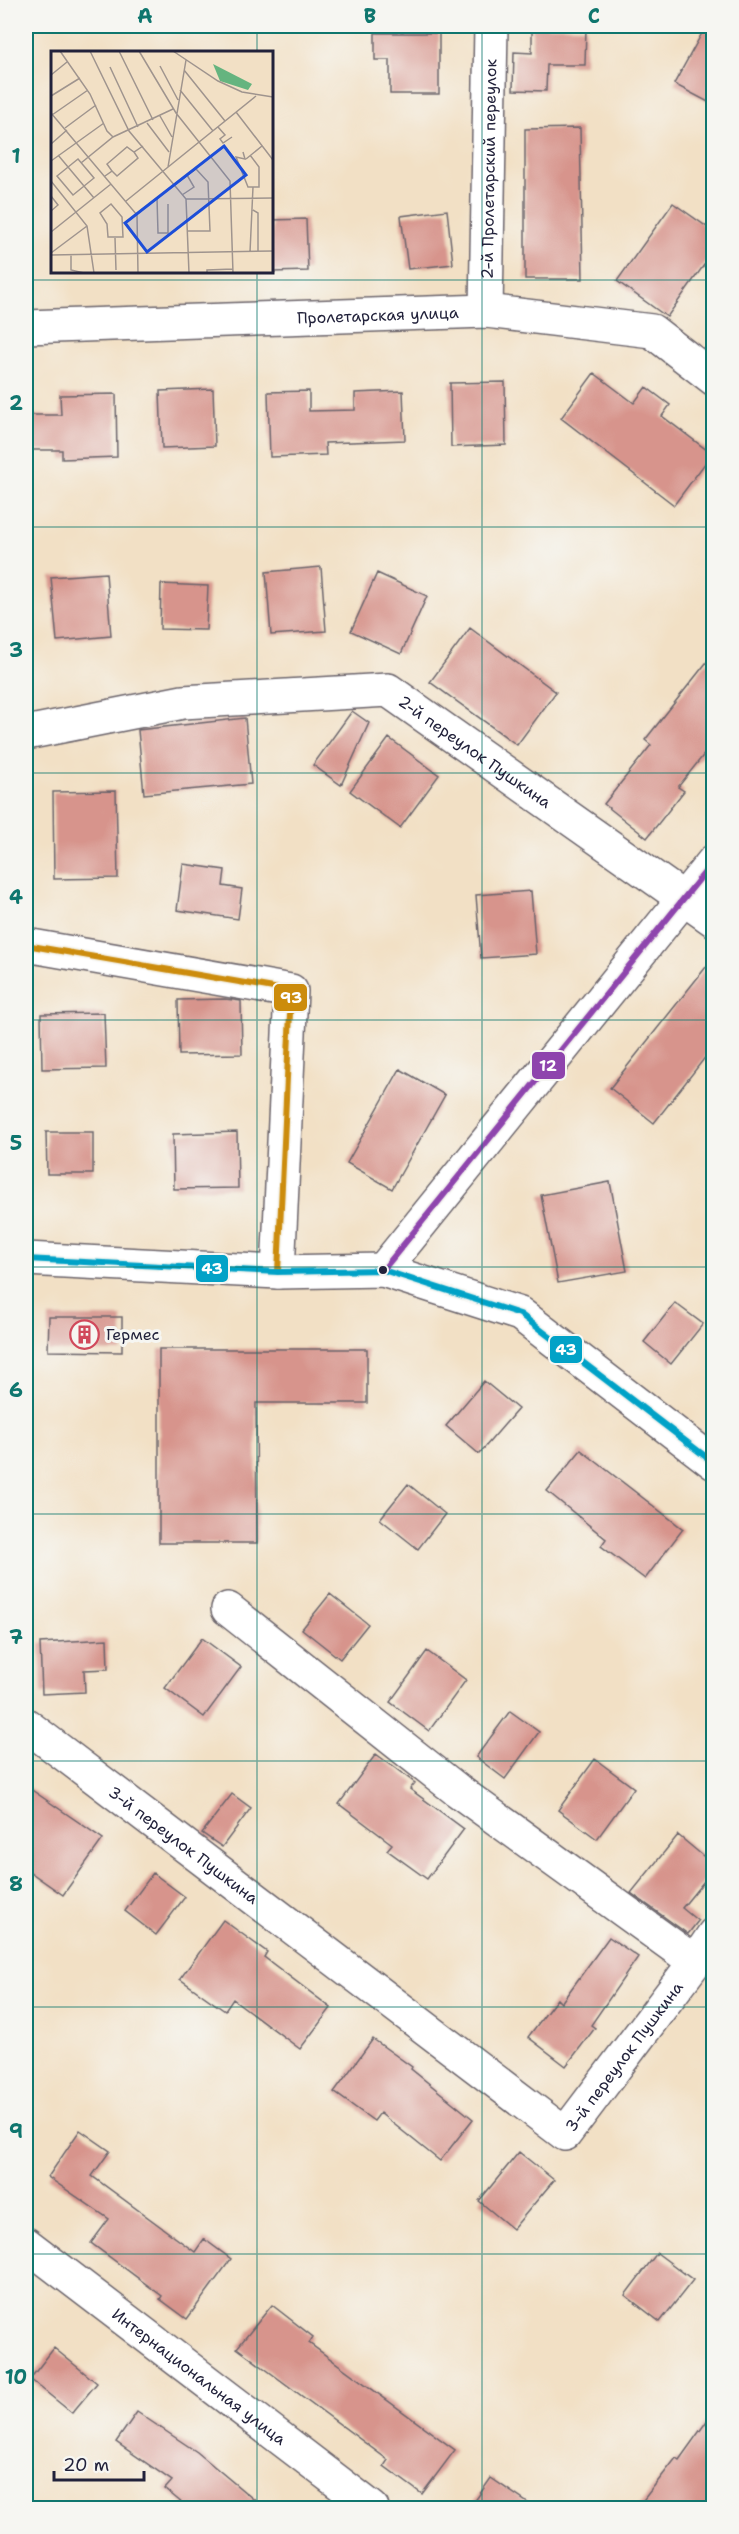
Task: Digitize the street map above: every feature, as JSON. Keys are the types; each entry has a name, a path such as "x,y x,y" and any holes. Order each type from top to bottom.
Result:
{"street":[{"name":"2-й Пролетарский переулок","path":"486,311 491,26"},
{"name":"Пролетарская улица","path":"26,327 486,311 652,331 714,379"},
{"name":"2-й переулок Пушкина","path":"26,733 183,702 388,690 714,920"},
{"path":"383,1269 714,861"},
{"path":"26,945 291,991 278,1272"},
{"path":"26,1259 278,1272 383,1269 520,1314 714,1463"},
{"path":"228,1609 457,1790 695,1962 714,1934"},
{"name":"3-й переулок Пушкина","path":"26,1725 565,2134 695,1962"},
{"name":"Интернациональная улица","path":"26,2244 372,2508"}],"building":[{"path":"532,26 586,27 585,65 547,65 546,91 513,90 514,52 532,53"},
{"path":"706,26 714,26 714,105 674,84"},
{"path":"375,33 439,33 439,94 390,94 390,60 375,60"},
{"path":"580,128 583,279 525,279 525,129"},
{"path":"673,203 714,232 714,251 667,317 617,281"},
{"path":"447,210 453,264 408,269 401,216"},
{"path":"306,219 308,271 273,272 273,220"},
{"path":"594,373 634,403 646,387 670,405 662,416 712,454 674,505 561,418"},
{"path":"505,382 506,445 451,447 450,383"},
{"path":"213,389 215,446 162,448 160,391"},
{"path":"309,391 309,411 355,410 355,393 403,391 405,440 325,443 326,455 270,457 268,392"},
{"path":"116,394 117,457 62,459 62,450 26,450 26,415 61,415 60,395"},
{"path":"321,567 326,631 271,635 266,572"},
{"path":"106,573 111,636 57,641 51,577"},
{"path":"377,573 427,596 401,654 351,631"},
{"path":"161,584 208,586 206,630 160,629"},
{"path":"470,628 556,692 517,745 430,682"},
{"path":"714,653 714,742 678,787 684,791 647,838 604,804 651,745 645,740"},
{"path":"352,711 369,723 341,785 313,765"},
{"path":"245,718 251,784 144,794 138,730"},
{"path":"389,738 439,775 400,828 350,791"},
{"path":"116,791 118,878 54,879 53,792"},
{"path":"183,864 225,870 223,886 242,889 238,919 177,910"},
{"path":"531,891 536,954 481,958 476,895"},
{"path":"714,957 714,1046 654,1123 610,1088"},
{"path":"178,1000 241,1001 242,1054 179,1055"},
{"path":"104,1013 106,1068 42,1069 41,1014"},
{"path":"400,1069 445,1095 392,1189 347,1163"},
{"path":"46,1132 93,1132 93,1174 47,1174"},
{"path":"237,1132 238,1188 174,1189 173,1134"},
{"path":"610,1182 627,1271 558,1283 541,1195"},
{"path":"675,1303 703,1324 671,1364 644,1342"},
{"name":"Гермес","path":"49,1317 122,1317 122,1352 48,1351"},
{"path":"159,1349 367,1349 367,1403 256,1403 257,1543 159,1543"},
{"path":"484,1381 518,1409 479,1454 446,1426"},
{"path":"581,1450 683,1529 645,1579 601,1546 606,1539 547,1491"},
{"path":"408,1484 445,1514 418,1549 380,1519"},
{"path":"330,1594 368,1624 340,1659 302,1629"},
{"path":"202,1638 241,1667 204,1717 165,1688"},
{"path":"107,1639 108,1669 84,1670 85,1692 42,1694 40,1643"},
{"path":"427,1651 466,1680 429,1731 390,1702"},
{"path":"510,1711 539,1732 505,1779 476,1757"},
{"path":"376,1754 415,1783 410,1789 464,1829 427,1879 387,1850 392,1844 339,1804"},
{"path":"595,1759 634,1788 597,1839 558,1810"},
{"path":"26,1786 103,1839 63,1895 26,1869"},
{"path":"232,1794 251,1808 222,1847 202,1833"},
{"path":"678,1835 714,1865 714,1869 682,1908 698,1921 688,1934 631,1893"},
{"path":"153,1873 185,1897 156,1935 125,1911"},
{"path":"223,1920 267,1952 264,1957 331,2008 300,2049 233,1999 225,2011 180,1979"},
{"path":"609,1937 638,1957 591,2025 595,2028 566,2066 528,2037 557,1999 561,2003"},
{"path":"373,2039 412,2067 411,2069 473,2119 440,2161 380,2113 374,2121 334,2092"},
{"path":"80,2130 110,2151 92,2176 195,2252 204,2239 231,2259 187,2319 160,2299 162,2296 91,2243 109,2219 48,2177"},
{"path":"519,2152 554,2180 513,2229 479,2201"},
{"path":"657,2253 693,2280 660,2322 625,2295"},
{"path":"272,2305 313,2337 309,2343 455,2450 422,2494 384,2466 388,2460 237,2348"},
{"path":"54,2348 97,2383 72,2413 30,2379"},
{"path":"714,2411 714,2508 637,2508 676,2458 679,2460"},
{"path":"137,2412 197,2452 264,2508 188,2508 165,2489 172,2481 116,2442"},
{"path":"491,2478 535,2508 470,2508"}],"transit line":[{"name":"12","path":"383,1270 714,861"},
{"name":"93","path":"26,945 291,991 278,1272"},
{"name":"43","path":"26,1259 278,1272 383,1270 520,1314 714,1463"}],"place":[{"name":"Гермес","path":"85,1334"}]}
